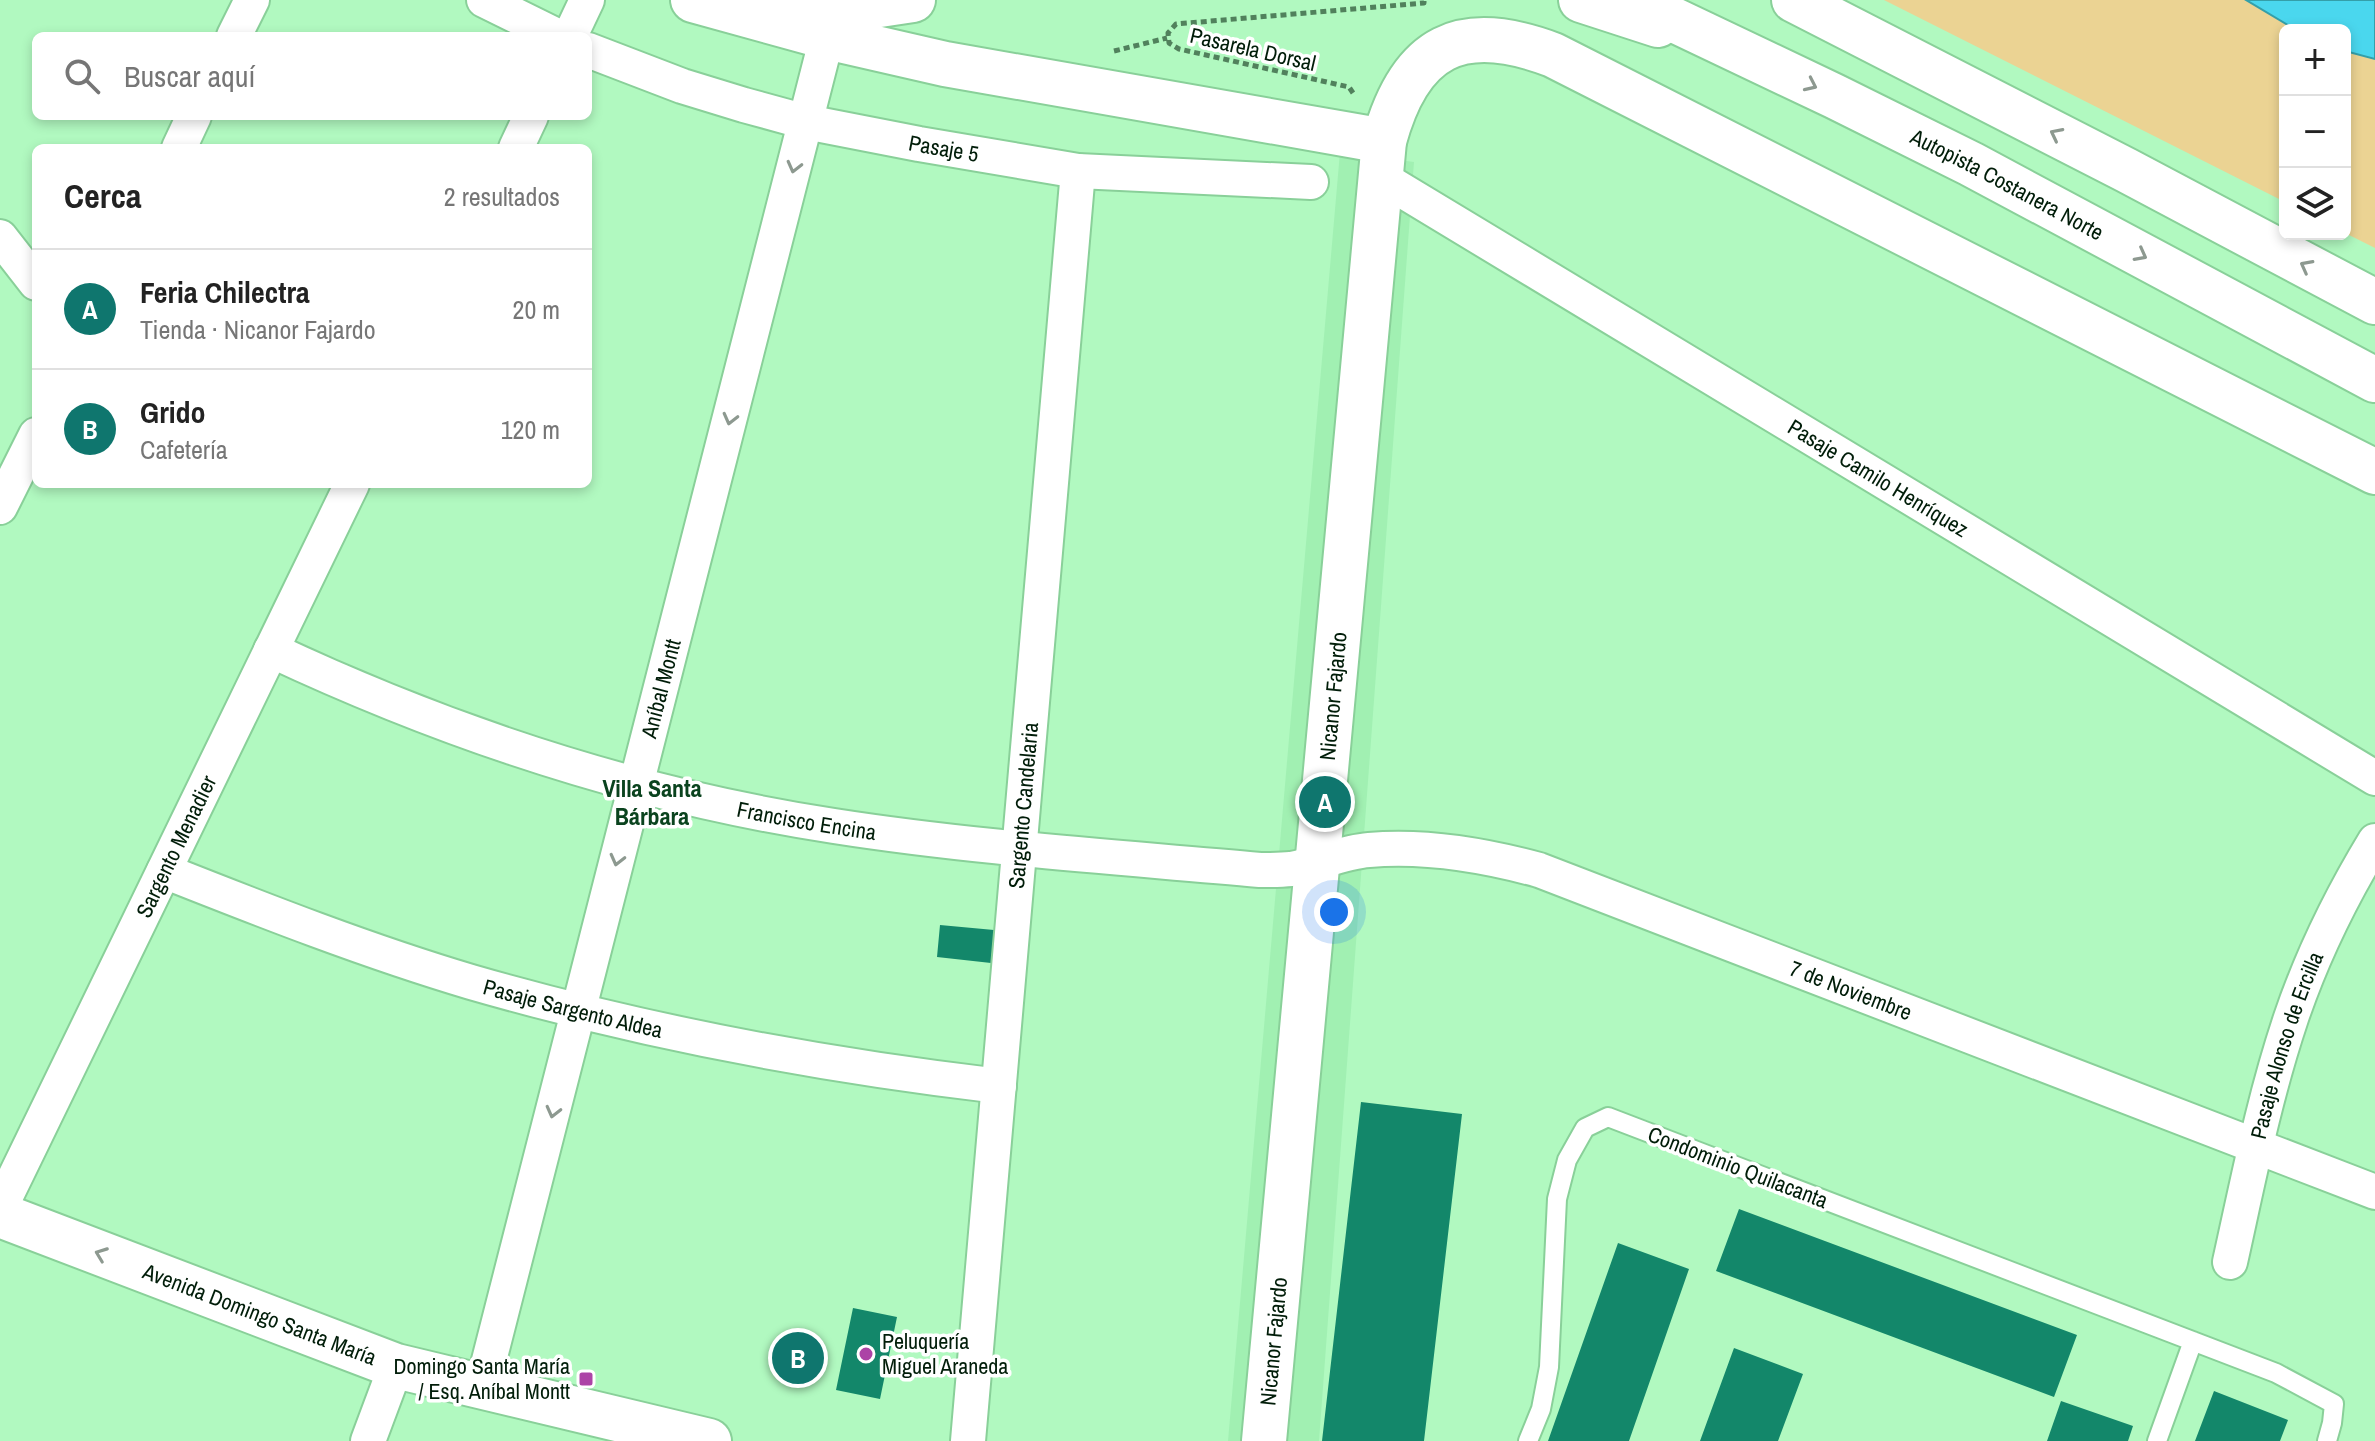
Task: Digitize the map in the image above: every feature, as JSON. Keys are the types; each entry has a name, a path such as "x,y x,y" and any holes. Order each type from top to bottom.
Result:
{"main road":[{"path":"693,0 827,37 1382,159"},
{"path":"738,10 806,16 913,0"},
{"path":"1581,0 1740,51"},
{"name":"Autopista Costanera Norte","path":"1632,0 1971,164 2375,380"},
{"path":"1794,0 2375,302"},
{"name":"Nicanor Fajardo","path":"1264,1441 1382,159 1390,118 1419,69 1438,53 1457,43 1481,39 1529,46 1645,100 2375,472"},
{"name":"Avenida Domingo Santa María","path":"0,1215 396,1366 593,1421 709,1441"}],"street":[{"path":"236,32 252,0"},
{"path":"484,0 549,32"},
{"path":"572,32 587,0"},
{"name":"Aníbal Montt","path":"482,1388 827,37"},
{"name":"Pasaje 5","path":"592,52 682,86 806,122 1078,171 1311,182"},
{"path":"181,144 192,120"},
{"path":"518,144 529,120"},
{"name":"Pasaje Camilo Henríquez","path":"1382,159 2375,778"},
{"name":"Sargento Candelaria","path":"968,1441 1078,171"},
{"path":"0,237 32,278"},
{"path":"0,507 32,443"},
{"name":"Sargento Menadier","path":"0,1208 350,488"},
{"name":"Francisco Encina","path":"271,650 360,692 451,727 637,785 831,826 924,839 1260,870 1293,869 1317,861"},
{"name":"Pasaje Alonso de Ercilla","path":"2230,1262 2256,1146 2291,1019 2312,962 2336,911 2375,841"},
{"name":"7 de Noviembre","path":"1317,861 1370,849 1438,851 1498,859 1539,870 2375,1192"},
{"name":"Pasaje Sargento Aldea","path":"164,871 364,947 579,1011 684,1036 794,1057 999,1086"},
{"path":"368,1441 396,1366"}],"lane":[{"name":"Condominio Quilacanta","path":"1528,1441 1541,1409 1549,1367 1557,1199 1567,1160 1585,1128 1608,1117 2276,1373 2334,1404 2327,1441"},
{"path":"2157,1441 2193,1341"}],"path":[{"name":"Pasarela Dorsal","path":"1382,159 1349,87 1179,49 1167,38 1171,27 1176,24 1424,1"},
{"path":"1104,53 1167,38"}],"shaded area":[{"path":"1884,0 2375,0 2375,248 2351,236 2351,24 2279,24 2279,199"},
{"path":"1340,152 1414,162 1319,1441 1228,1441"}],"water":[{"path":"2246,0 2375,0 2375,59 2351,53 2351,24 2286,24"}],"building":[{"path":"940,925 994,930 991,963 937,957"},
{"path":"1361,1102 1462,1114 1424,1441 1322,1441"},
{"path":"1739,1209 2077,1335 2054,1397 1716,1271"},
{"path":"1618,1243 1689,1269 1629,1441 1548,1441"},
{"name":"Peluquería Miguel Araneda","path":"853,1308 897,1317 880,1399 836,1390"},
{"path":"1734,1348 1803,1374 1778,1441 1700,1441"},
{"path":"2214,1391 2288,1420 2280,1441 2195,1441"},
{"path":"2061,1401 2133,1426 2128,1441 2047,1441"}],"place":[{"name":"Feria Chilectra","path":"1325,802"},
{"name":"Peluquería Miguel Araneda","path":"866,1354"},
{"name":"Grido","path":"798,1358"},
{"name":"Domingo Santa María / Esq. Aníbal Montt","path":"586,1379"}],"district":[{"name":"Villa Santa Bárbara","path":"652,803"}]}
